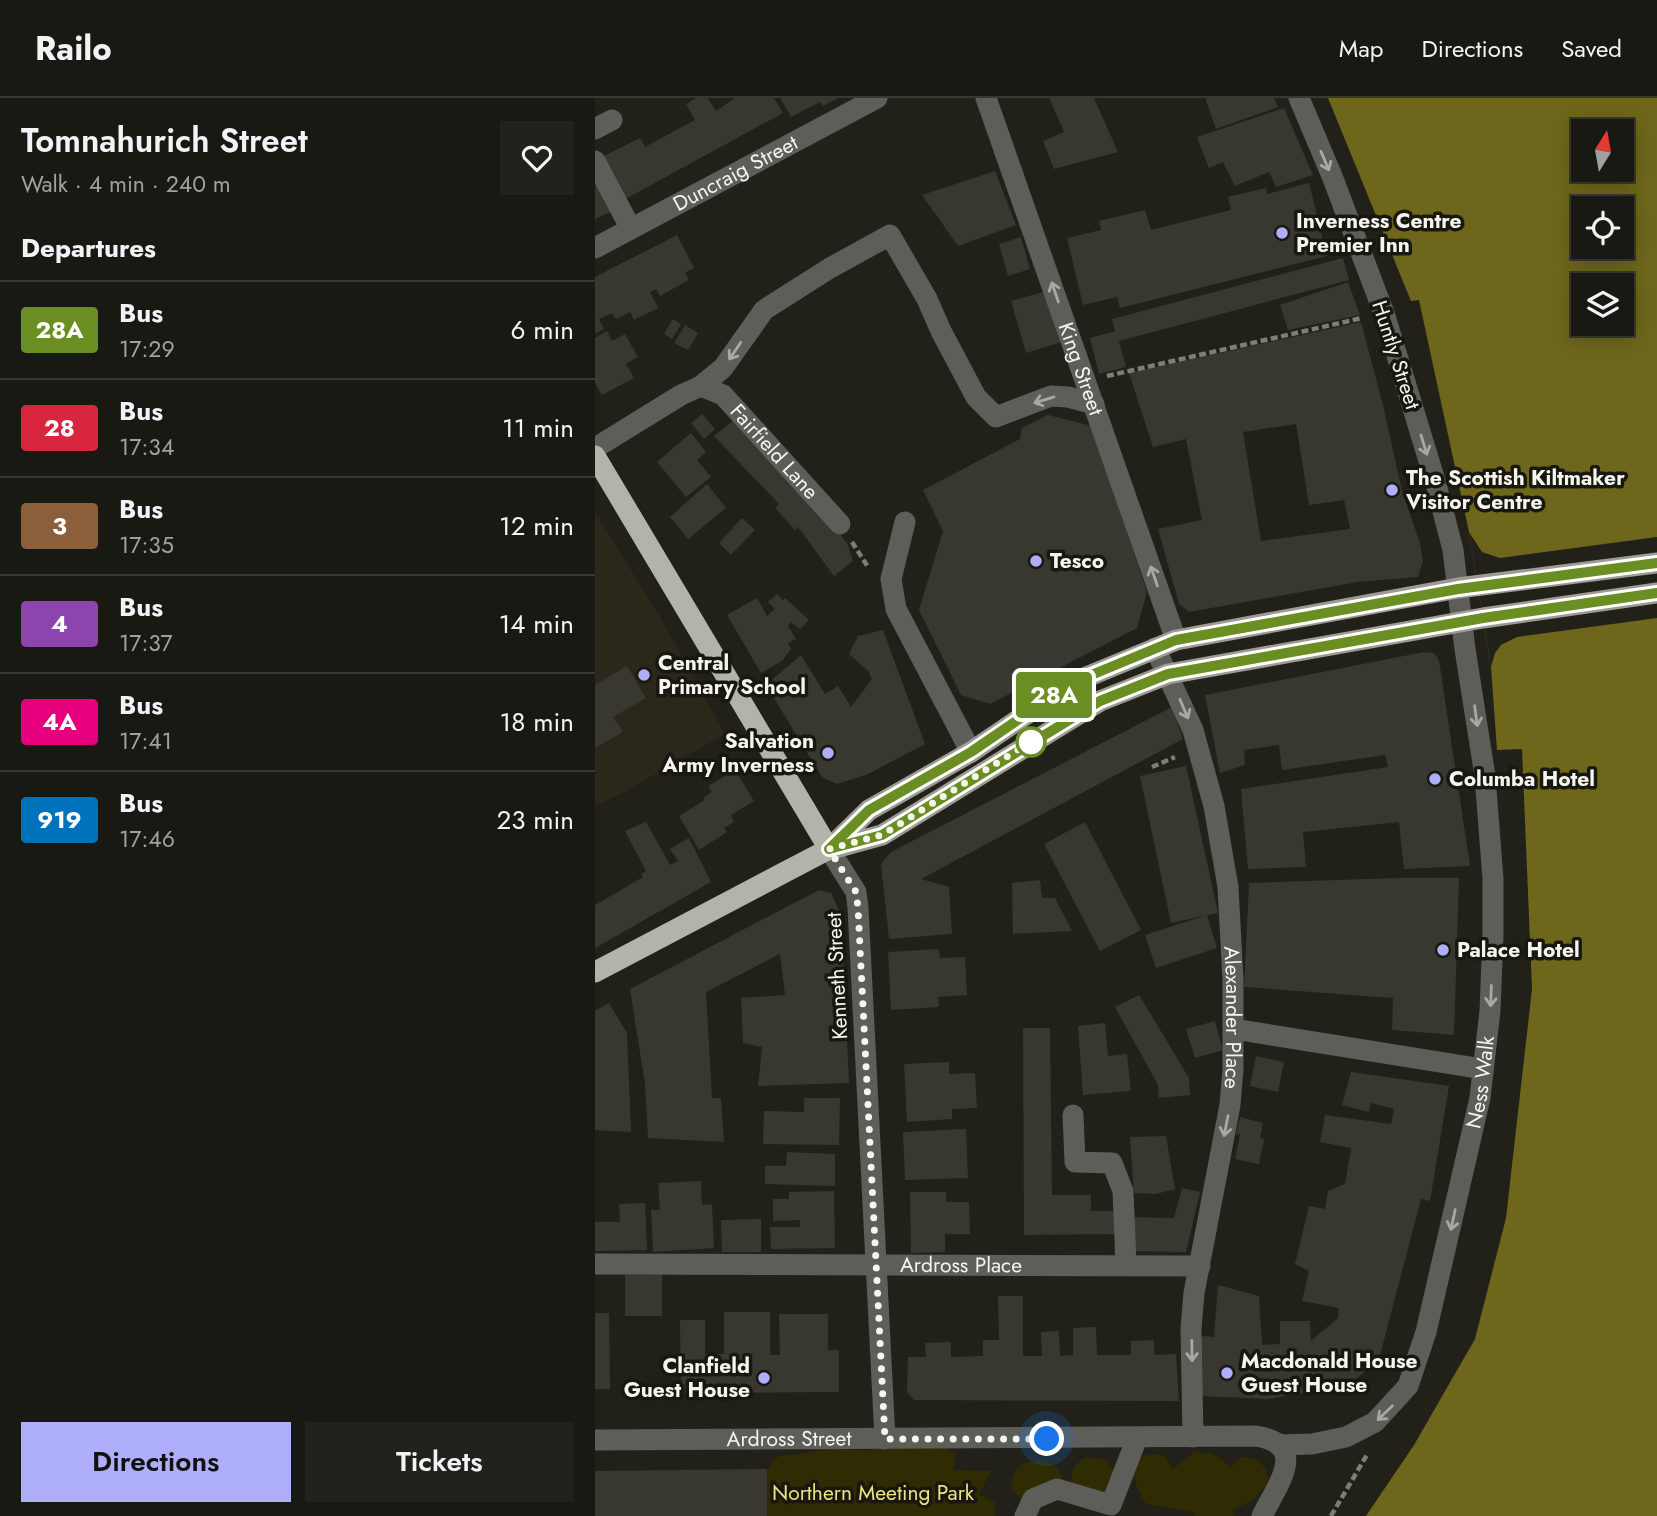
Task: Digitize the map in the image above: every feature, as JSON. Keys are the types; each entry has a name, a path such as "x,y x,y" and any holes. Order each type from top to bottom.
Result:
{"highway":[{"name":"Kenneth Street","path":"595,456 829,849"},
{"path":"595,972 829,849"}],"main road":[{"path":"829,849 869,810 971,752 1072,683 1176,640 1468,588 1657,563"},
{"path":"829,849 882,835 1100,701 1176,671 1472,620 1657,593"},
{"path":"1176,640 1176,671"}],"street":[{"name":"Duncraig Street","path":"595,248 877,98"},
{"name":"King Street","path":"986,98 1176,640"},
{"name":"Huntly Street","path":"1299,98 1384,313 1436,484 1453,550 1468,588 1472,620"},
{"path":"595,161 631,229"},
{"path":"595,448 681,395 701,386 723,369 764,310 830,268 890,235 927,299 976,397 996,417 1051,396 1094,404"},
{"name":"Fairfield Lane","path":"701,386 723,395 840,524"},
{"path":"905,522 891,579 896,608 971,752"},
{"name":"Ness Walk","path":"1193,1437 1256,1436 1272,1439 1279,1445 1312,1444 1346,1437 1375,1422 1408,1386 1426,1332 1480,1098 1490,1011 1493,879 1472,620"},
{"name":"Alexander Place","path":"1155,648 1176,671 1214,806 1228,887 1233,980 1234,1069 1230,1105 1191,1328 1193,1437"},
{"name":"Kenneth Street","path":"829,849 856,892 857,900 885,1439"},
{"path":"1234,1029 1483,1069"},
{"path":"1073,1115 1075,1162 1112,1163 1123,1191 1126,1264"},
{"name":"Ardross Place","path":"595,1264 1200,1266"},
{"name":"Ardross Street","path":"595,1440 1193,1437"},
{"path":"1025,1516 1033,1499 1057,1489 1111,1505 1137,1438"},
{"path":"1262,1516 1285,1470 1285,1451 1279,1445"}],"path":[{"path":"1086,381 1384,313"}],"shaded area":[{"path":"1328,98 1657,98 1657,1516 1366,1516 1414,1445 1475,1339 1506,1218 1532,989 1522,749 1497,750 1491,667 1469,532 1419,300 1411,301"},
{"name":"Central Primary School","path":"595,512 660,617 725,734 595,806"}],"green space":[{"name":"Northern Meeting Park","path":"895,1445 946,1447 955,1454 954,1470 991,1471 979,1494 996,1503 994,1516 767,1516 767,1469 779,1456 815,1452 830,1447 866,1451"},
{"path":"1194,1452 1215,1456 1230,1468 1242,1457 1253,1459 1264,1467 1269,1482 1251,1502 1233,1509 1234,1516 1196,1516 1192,1512 1146,1504 1136,1485 1136,1461 1151,1454 1165,1456 1173,1469"},
{"path":"1086,1457 1104,1460 1113,1469 1115,1474 1105,1492 1093,1496 1071,1482 1074,1467"},
{"path":"1043,1460 1057,1467 1063,1482 1023,1502 1011,1488 1014,1474 1024,1464"}],"pier":[{"path":"1469,532 1482,552 1500,558 1657,537 1657,618 1517,637 1501,645 1495,653 1491,667"}],"building":[{"path":"696,98 708,98 716,111 735,98 774,98 783,113 620,202 604,156 640,138 645,147 695,120 686,104"},
{"path":"780,98 838,98 823,106 820,102 791,117"},
{"path":"1049,98 1094,98 1118,152 1054,169 1043,141 1064,132"},
{"path":"1205,98 1274,98 1278,107 1216,129"},
{"path":"1284,108 1313,175 1276,187 1269,172 1235,186 1223,162 1209,168 1197,137"},
{"path":"995,171 1016,225 958,246 922,195"},
{"path":"595,178 612,211 595,219"},
{"path":"1309,183 1327,256 1120,308 1117,297 1083,305 1067,238 1101,230 1099,221 1145,210 1151,230 1231,210 1228,197 1266,188 1267,194"},
{"path":"677,235 694,268 685,273 689,280 660,296 656,289 650,292 658,308 634,320 630,312 616,319 612,313 599,319 604,329 595,334 595,277"},
{"path":"1021,237 1030,269 1008,276 999,244"},
{"path":"1343,258 1349,280 1119,341 1126,367 1099,374 1090,338 1115,331 1112,319"},
{"path":"1348,282 1360,315 1288,330 1280,305"},
{"path":"1047,291 1062,342 1026,353 1011,301"},
{"path":"673,319 681,324 672,339 664,334"},
{"path":"1361,322 1402,491 1420,543 1423,561 1418,577 1358,582 1189,612 1179,604 1158,529 1202,520 1186,439 1153,447 1129,373","holes":["1296,424 1309,505 1344,500 1350,529 1261,541 1243,432"]},
{"path":"685,325 698,333 688,350 674,343"},
{"path":"607,331 612,341 625,334 638,357 626,364 634,378 602,395 595,383 595,338"},
{"path":"702,414 715,429 704,439 691,423"},
{"name":"Tesco","path":"1048,415 1092,426 1147,592 1137,628 990,704 961,695 919,610 943,531 923,490 1020,439 1022,428"},
{"path":"734,420 817,506 847,543 853,561 834,576 798,527 795,530 775,508 779,504 714,436"},
{"path":"691,433 706,452 697,460 711,477 686,497 657,462"},
{"path":"707,484 726,508 688,539 670,517"},
{"path":"742,518 755,530 731,555 719,543"},
{"path":"777,594 809,620 800,629 791,622 788,626 796,639 788,643 791,649 782,661 761,673 727,615 757,598 767,616 775,609 768,602"},
{"path":"883,630 925,744 868,774 837,784 822,777 766,685 801,655 825,694 838,686 851,707 872,679 868,671 849,654 858,636"},
{"path":"1424,652 1434,653 1439,660 1470,866 1404,869 1399,822 1303,832 1306,867 1248,869 1241,789 1388,767 1385,755 1282,770 1279,745 1244,750 1245,765 1220,773 1205,695"},
{"path":"627,666 646,698 613,717 623,732 595,748 595,685"},
{"path":"1172,707 1183,739 921,879 949,887 952,934 889,939 881,864 891,852"},
{"path":"1186,766 1218,913 1171,923 1140,776"},
{"path":"735,770 754,801 731,815 734,822 724,828 727,832 699,850 679,816 705,800 703,798 712,792 708,786"},
{"path":"646,822 670,865 678,861 670,849 689,838 711,882 595,948 595,905 643,877 641,874 646,871 625,831"},
{"path":"1085,822 1141,930 1100,951 1044,844"},
{"path":"1459,878 1454,1035 1392,1030 1393,998 1244,987 1249,883"},
{"path":"1040,880 1042,898 1055,898 1072,931 1013,934 1012,883"},
{"path":"819,890 831,893 841,914 849,1083 758,1086 762,1047 743,1043 741,998 785,995 780,954 706,992 712,1098 721,1098 724,1142 648,1138 645,1084 630,989"},
{"path":"1207,915 1217,948 1156,968 1145,935"},
{"path":"939,949 940,958 965,957 967,995 938,997 939,1007 891,1010 888,952"},
{"path":"1139,995 1189,1078 1190,1095 1159,1098 1158,1085 1115,1007"},
{"path":"609,1003 627,1033 631,1132 595,1130 595,1011"},
{"path":"1215,1021 1223,1050 1195,1058 1186,1029"},
{"path":"1105,1023 1108,1056 1127,1054 1131,1091 1083,1095 1078,1026"},
{"path":"1023,1028 1050,1028 1052,1195 1091,1195 1091,1211 1115,1211 1115,1234 1024,1235"},
{"path":"1256,1056 1284,1062 1278,1092 1250,1086"},
{"path":"949,1062 949,1074 975,1073 977,1108 952,1109 952,1119 907,1122 904,1064"},
{"path":"1351,1072 1449,1086 1430,1201 1421,1199 1379,1359 1357,1378 1328,1389 1268,1399 1199,1396 1201,1336 1214,1337 1218,1285 1259,1296 1262,1345 1280,1344 1280,1321 1310,1321 1311,1341 1338,1318 1339,1308 1302,1301 1309,1271 1295,1264 1309,1206 1325,1209 1328,1191 1345,1184 1351,1148 1320,1142 1325,1115 1391,1124 1394,1109 1371,1103 1369,1112 1342,1105"},
{"path":"804,1098 840,1098 839,1145 763,1144 764,1111 804,1112"},
{"path":"1240,1117 1263,1123 1260,1138 1264,1139 1259,1164 1235,1159"},
{"path":"966,1129 968,1178 905,1180 903,1132"},
{"path":"1166,1136 1175,1189 1156,1194 1134,1193 1130,1137"},
{"path":"787,1152 835,1154 835,1186 765,1184 765,1166 786,1166"},
{"path":"701,1181 702,1205 712,1204 714,1248 653,1252 651,1210 660,1210 658,1183"},
{"path":"1182,1188 1200,1192 1186,1252 1128,1251 1128,1217 1174,1218"},
{"path":"834,1191 835,1248 771,1249 770,1227 800,1227 800,1220 773,1221 773,1199 789,1199 789,1192"},
{"path":"910,1192 946,1192 946,1202 969,1202 970,1234 945,1234 945,1252 911,1253"},
{"path":"645,1203 647,1250 595,1251 595,1222 620,1222 619,1204"},
{"path":"761,1219 761,1252 722,1252 721,1220"},
{"path":"625,1275 662,1275 662,1316 625,1316"},
{"path":"998,1296 1023,1296 1023,1356 1042,1356 1041,1332 1059,1331 1060,1356 1073,1355 1073,1328 1096,1327 1097,1355 1131,1355 1131,1341 1154,1340 1154,1355 1176,1354 1179,1401 914,1400 907,1392 908,1357 926,1357 925,1343 951,1342 951,1357 983,1356 983,1340 999,1340"},
{"path":"724,1312 770,1312 770,1355 780,1355 779,1314 828,1314 828,1350 839,1350 839,1392 681,1393 680,1320 705,1320 705,1354 724,1354"},
{"path":"595,1313 609,1313 610,1389 595,1389"},
{"path":"767,1469 767,1516 595,1516 595,1471"}],"bus line":[{"name":"28A","path":"1657,563 1458,589 1176,640 1072,683 971,752 869,810 829,849 882,835 1100,701 1184,669 1483,618 1657,593"}],"place":[{"name":"Inverness Centre Premier Inn","path":"1282,233"},
{"name":"The Scottish Kiltmaker Visitor Centre","path":"1392,490"},
{"name":"Tesco","path":"1036,561"},
{"name":"Central Primary School","path":"644,675"},
{"name":"Salvation Army Inverness","path":"828,753"},
{"name":"Columba Hotel","path":"1435,779"},
{"name":"Palace Hotel","path":"1443,950"},
{"name":"Macdonald House Guest House","path":"1227,1373"},
{"name":"Clanfield Guest House","path":"764,1378"}],"route":[{"path":"1031,742 1035,739 882,835 829,849 856,892 858,908 885,1439 1047,1439"}]}
